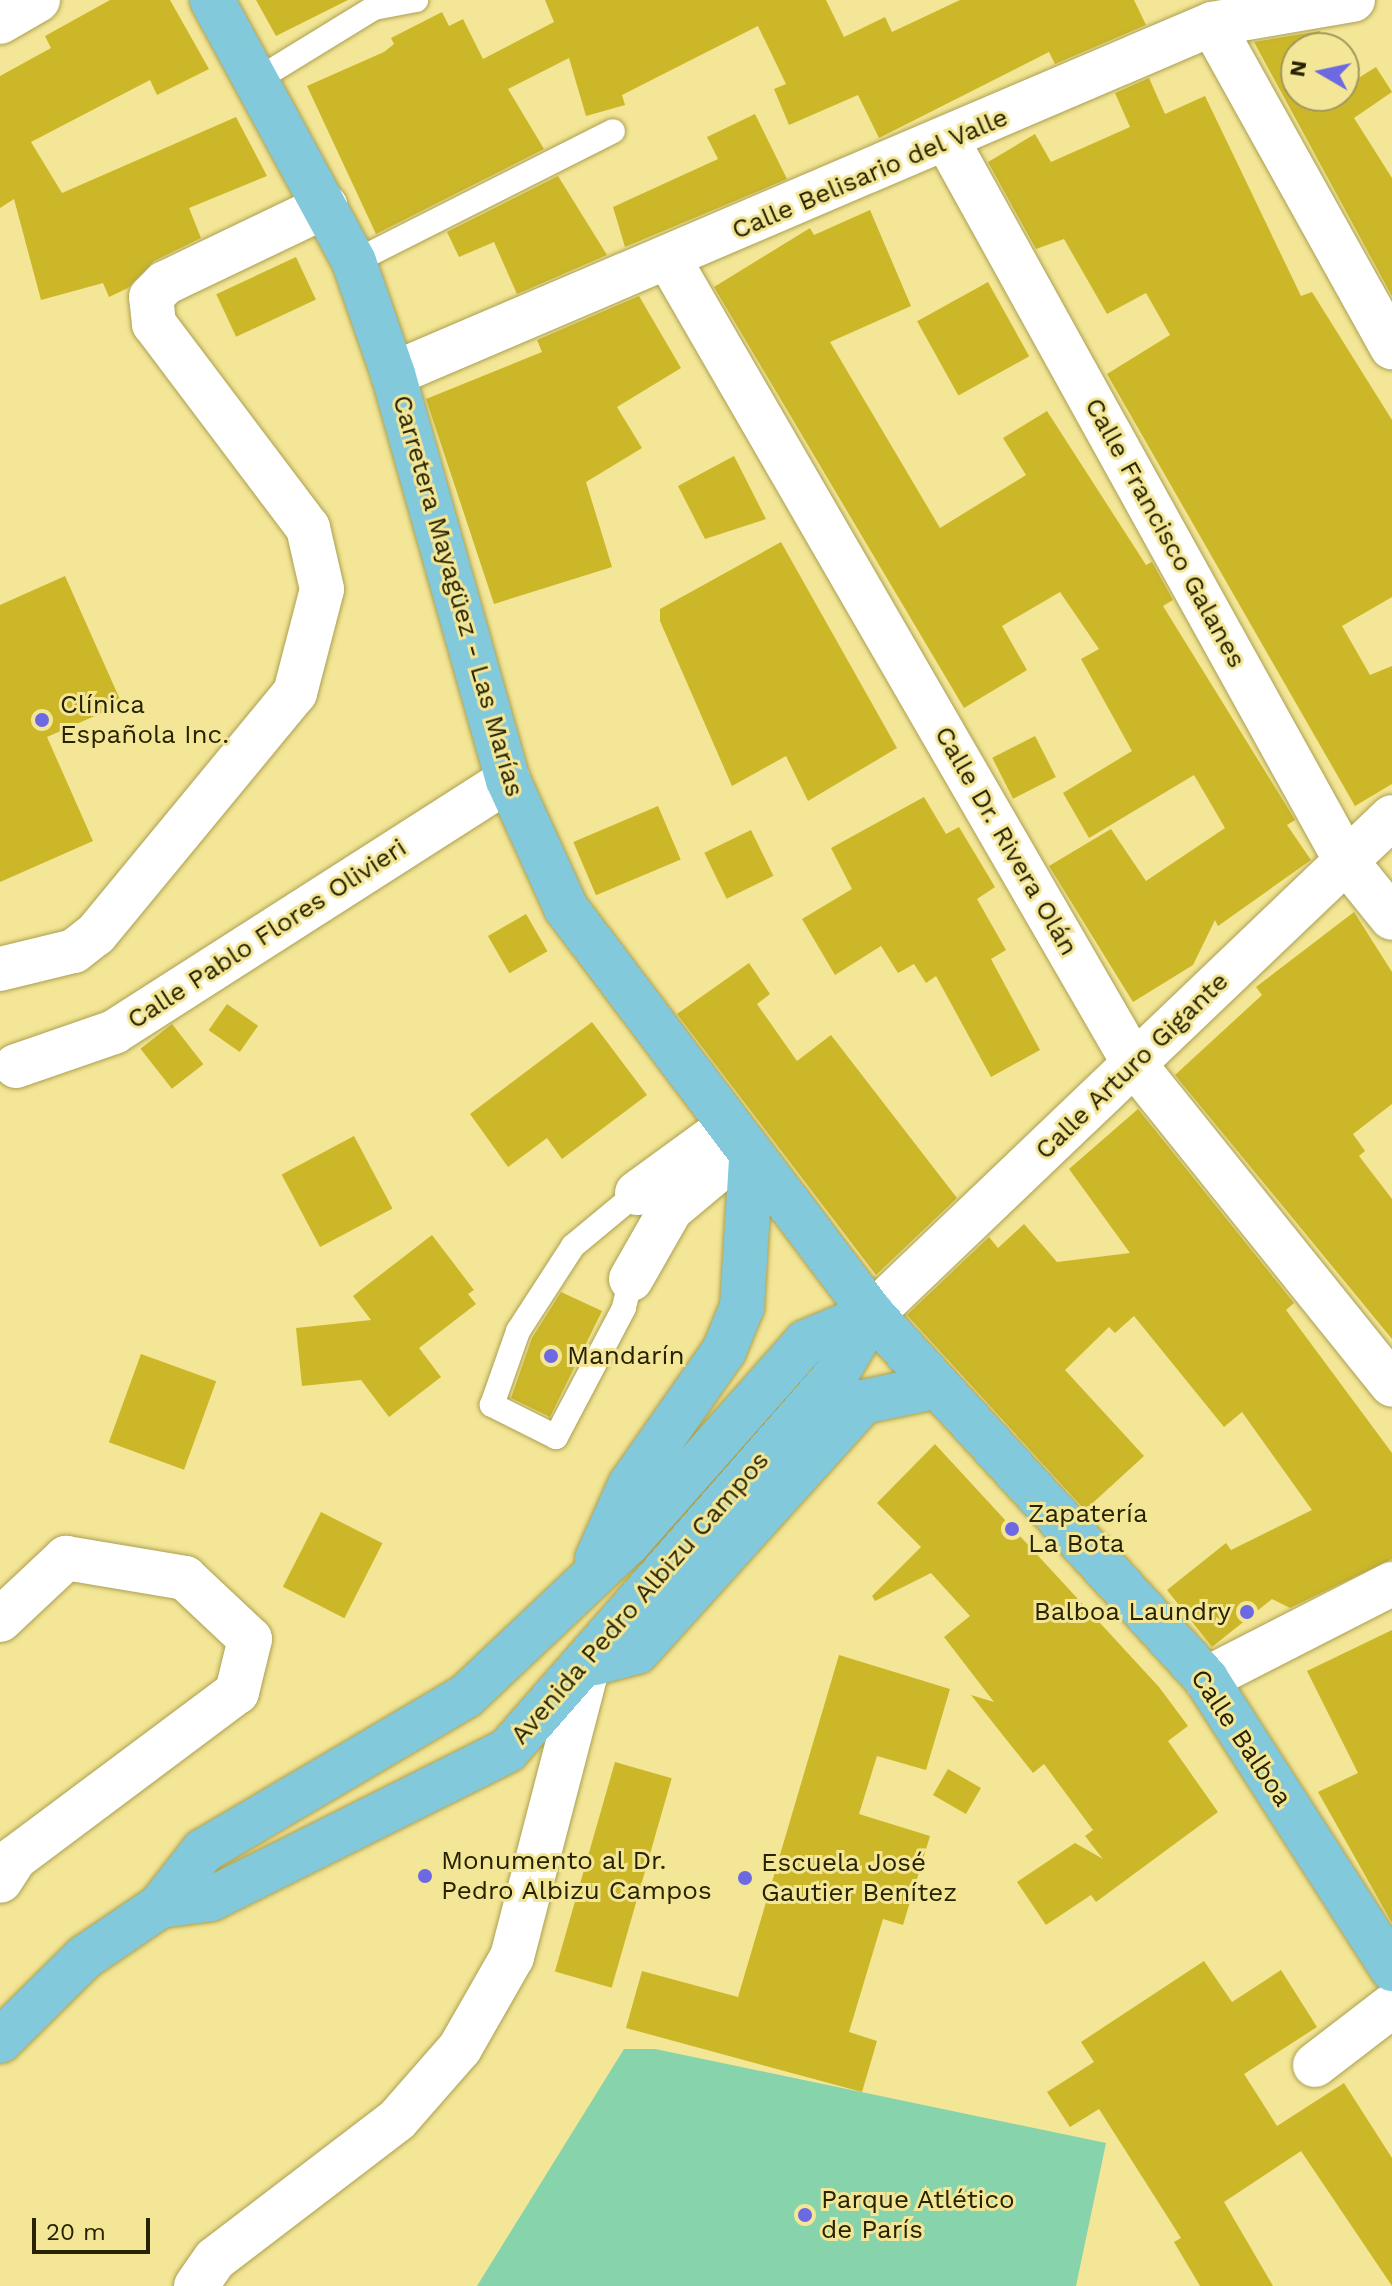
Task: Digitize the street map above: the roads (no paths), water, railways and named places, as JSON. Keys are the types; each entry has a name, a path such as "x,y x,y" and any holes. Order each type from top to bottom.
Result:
{"main road":[{"name":"Carretera Mayagüez - Las Marías","path":"212,0 354,262 393,374 508,780 566,908 872,1314"},
{"path":"587,1583 630,1485 724,1351 742,1307 741,1144"},
{"name":"Avenida Pedro Albizu Campos","path":"160,1906 211,1899 508,1750 588,1666 836,1375 872,1314"},
{"name":"Avenida Pedro Albizu Campos","path":"2,2032 85,1957 160,1906 203,1851 466,1696 587,1583 806,1342 872,1314"},
{"name":"Calle Balboa","path":"872,1314 934,1387 1206,1679 1392,1969"},
{"path":"588,1666 637,1652 853,1410 934,1387"}],"street":[{"path":"0,22 38,0"},
{"name":"Calle Belisario del Valle","path":"393,374 670,261 1212,24 1353,0"},
{"path":"1212,24 1392,347"},
{"name":"Calle Francisco Galanes","path":"948,142 1346,861 1392,918"},
{"path":"0,969 74,951 96,934 295,693 322,589 308,528 154,324 151,297 165,283 326,206"},
{"name":"Calle Dr. Rivera Olán","path":"670,261 1135,1065 1392,1385"},
{"name":"Calle Pablo Flores Olivieri","path":"16,1066 114,1032 508,780"},
{"name":"Calle Arturo Gigante","path":"872,1314 1392,817"},
{"path":"637,1193 741,1144"},
{"path":"631,1279 671,1209 741,1144"},
{"path":"0,1620 66,1558 185,1578 250,1639 237,1692 15,1858 0,1881"},
{"path":"1206,1679 1392,1584"},
{"path":"196,2286 215,2259 397,2120 460,2048 512,1957 588,1666"},
{"path":"1315,2065 1392,2006"}],"lane":[{"path":"255,81 372,4 416,0"},
{"path":"354,262 613,131"},
{"path":"631,1279 624,1308 556,1437 492,1405 518,1331 573,1246 637,1193"}],"place":[{"name":"Clínica Española Inc.","path":"42,720"},
{"name":"Mandarín","path":"551,1356"},
{"name":"Zapatería La Bota","path":"1012,1529"},
{"name":"Balboa Laundry","path":"1247,1612"},
{"name":"Monumento al Dr. Pedro Albizu Campos","path":"425,1876"},
{"name":"Escuela José Gautier Benítez","path":"745,1878"},
{"name":"Parque Atlético de París","path":"805,2215"}]}
